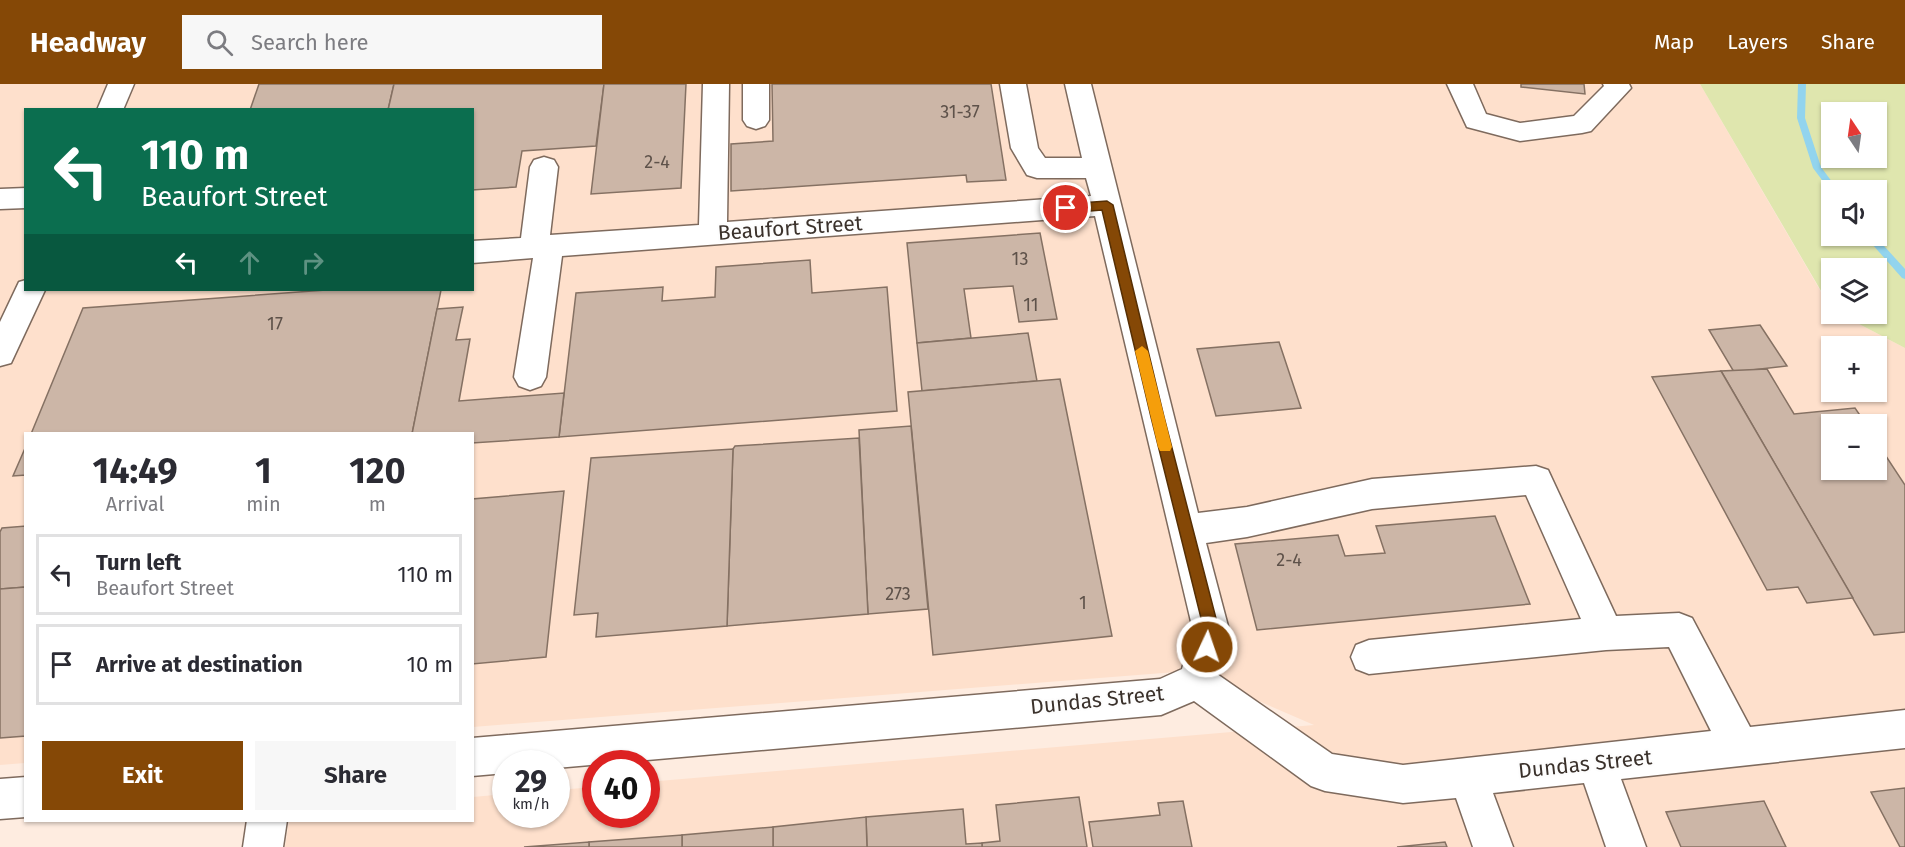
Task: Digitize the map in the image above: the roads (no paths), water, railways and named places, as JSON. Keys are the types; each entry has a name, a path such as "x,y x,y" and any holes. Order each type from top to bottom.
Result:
{"street":[{"path":"111,108 121,84"},
{"path":"713,234 716,84"},
{"path":"756,84 756,120"},
{"path":"1013,84 1025,148 1037,168 1098,168"},
{"path":"1078,84 1211,630 1197,681"},
{"path":"1460,84 1476,121 1520,132 1582,123 1618,88 1616,84"},
{"path":"530,377 541,246 544,167"},
{"name":"Beaufort Street","path":"474,252 1107,205"},
{"path":"0,354 19,294"},
{"path":"1186,530 1247,522 1372,494 1536,480 1606,633"},
{"path":"1369,657 1606,633 1679,630 1739,746"},
{"name":"Dundas Street","path":"474,757 1161,697 1197,681 1325,772 1403,784 1905,729"},
{"path":"1596,764 1626,847"},
{"path":"1468,777 1492,847"},
{"path":"0,799 24,797"},
{"path":"263,847 267,822"}],"waterway":[{"path":"1802,84 1801,118 1817,168 1826,180"},
{"path":"1879,246 1905,275"}]}
